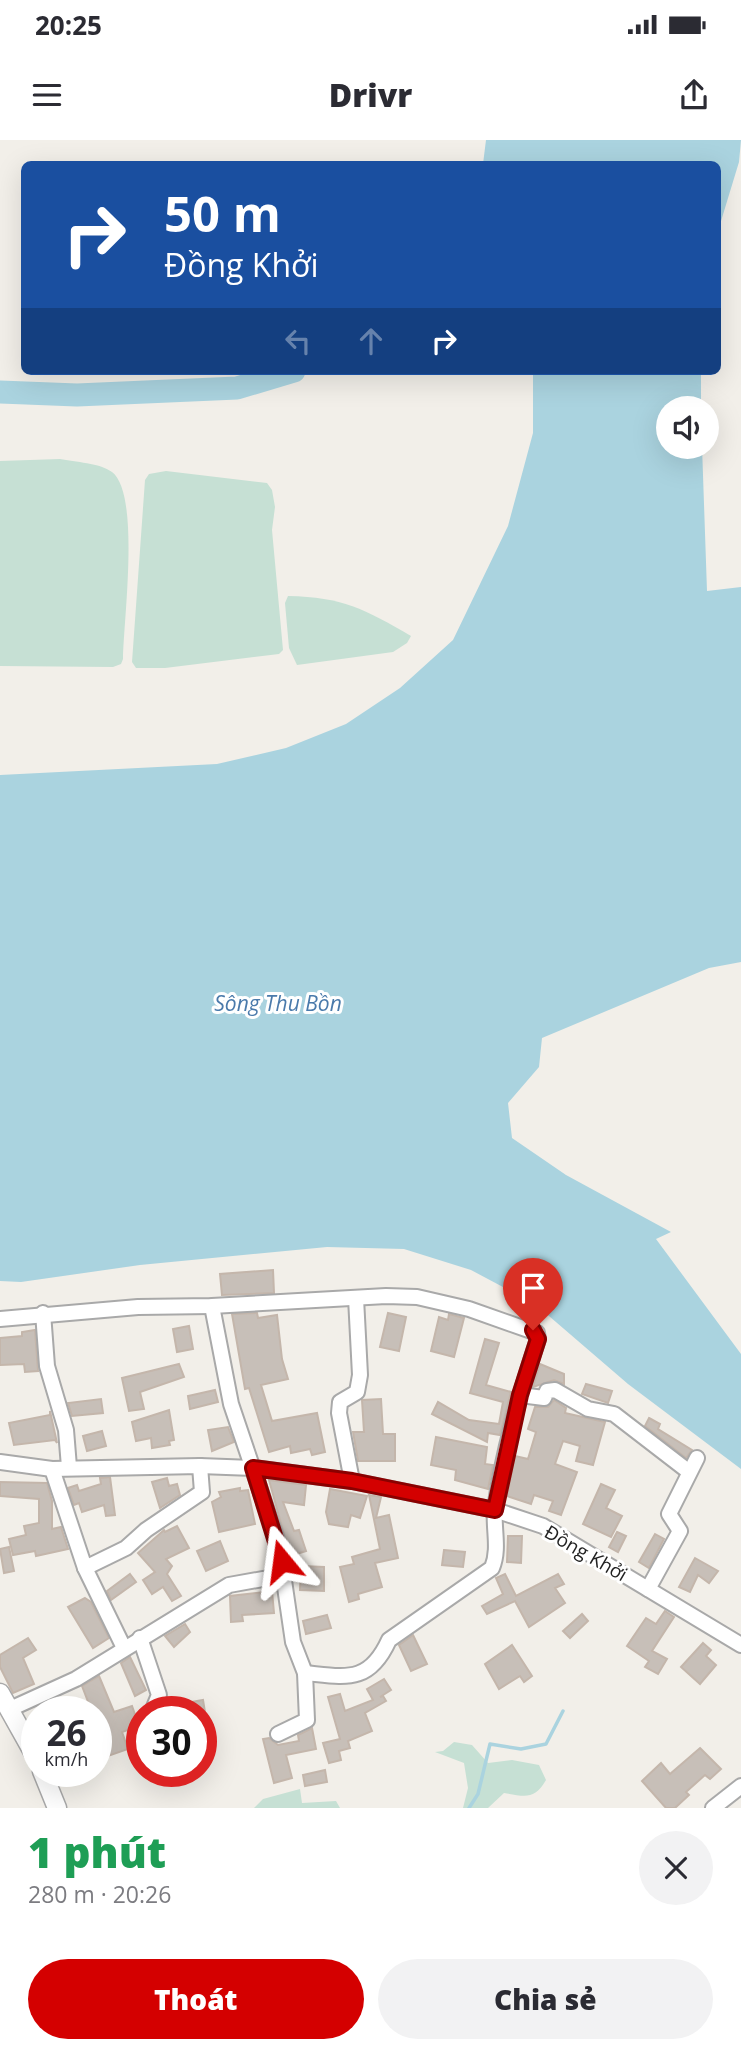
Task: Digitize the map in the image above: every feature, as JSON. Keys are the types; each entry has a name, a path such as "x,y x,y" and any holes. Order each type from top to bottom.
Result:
{"street":[{"path":"0,1318 177,1305 212,1306 416,1297 469,1309 533,1330 538,1339 520,1395 495,1510 496,1560 492,1568 389,1640 380,1659 370,1668 353,1677 304,1673"},
{"path":"352,1481 339,1413 340,1402 357,1392 360,1375 356,1298"},
{"path":"212,1306 231,1404 285,1575 293,1642 304,1673 307,1720 278,1734"},
{"path":"43,1313 47,1366 66,1430 69,1467"},
{"path":"520,1395 544,1398 547,1391 555,1390 588,1409 614,1414 688,1471"},
{"path":"648,1589 680,1531 669,1516 688,1471 697,1458"},
{"name":"Đồng Khởi","path":"0,1462 52,1469 200,1466 253,1468 352,1481 495,1510 543,1526 741,1645"},
{"path":"85,1568 126,1548 146,1530 202,1492 200,1466"},
{"path":"52,1469 85,1568 124,1648"},
{"path":"10,1709 76,1679 229,1585 285,1575"},
{"path":"140,1638 159,1696"},
{"path":"0,1693 21,1729"},
{"path":"713,1808 741,1786"},
{"path":"48,1787 57,1808"}],"green space":[{"path":"60,459 107,469 121,485 128,532 123,659 121,664 113,667 0,666 0,461"},
{"path":"166,471 267,483 272,490 275,507 272,530 283,650 279,654 165,668 136,668 132,662 145,480 149,474"},
{"path":"288,596 324,599 352,606 411,636 407,643 393,652 297,665 289,648 285,603"},
{"path":"454,1742 472,1745 488,1763 512,1760 539,1765 546,1780 542,1787 528,1796 504,1793 488,1808 463,1808 468,1788 464,1763 435,1752 443,1751"},
{"path":"300,1789 302,1803 336,1801 340,1808 254,1808 263,1799"}],"water":[{"path":"486,140 741,140 739,162 721,221 721,161 483,161"},
{"name":"Sông Thu Bồn","path":"533,375 701,375 701,396 656,396 656,459 702,459 707,591 741,587 741,962 709,968 542,1038 539,1067 508,1103 512,1138 566,1175 671,1232 656,1239 741,1354 741,1469 628,1384 535,1304 471,1270 404,1249 327,1247 140,1265 21,1282 0,1281 0,775 217,764 286,748 346,724 400,688 453,640 508,526 533,433"}],"building":[{"path":"273,1270 274,1293 222,1295 220,1274"},
{"path":"257,1313 258,1318 277,1315 282,1359 288,1379 261,1385 272,1421 317,1413 325,1452 312,1455 310,1449 291,1453 290,1446 269,1452 249,1388 245,1389 232,1314"},
{"path":"388,1313 406,1317 399,1351 380,1347"},
{"path":"449,1314 464,1318 454,1357 431,1351 439,1317 448,1320"},
{"path":"189,1326 193,1349 177,1352 173,1329"},
{"path":"35,1330 38,1371 25,1372 24,1364 0,1365 0,1338 22,1336 22,1332"},
{"path":"485,1339 499,1343 486,1385 511,1392 500,1435 488,1433 487,1442 432,1414 438,1402 469,1420 499,1424 503,1402 470,1393"},
{"path":"179,1364 184,1377 140,1392 144,1409 129,1411 122,1378"},
{"path":"540,1364 564,1374 564,1384 554,1380 533,1387"},
{"path":"586,1384 612,1391 608,1403 582,1394"},
{"path":"215,1390 218,1402 190,1409 188,1396"},
{"path":"101,1399 103,1413 72,1416 68,1403"},
{"path":"381,1399 383,1434 395,1434 395,1461 358,1461 353,1432 364,1432 362,1400"},
{"path":"554,1400 566,1408 565,1413 605,1422 593,1465 576,1461 580,1446 563,1441 555,1464 577,1472 561,1515 549,1511 553,1501 534,1495 531,1504 507,1496 515,1456 528,1459 536,1432 528,1429 535,1407 548,1407"},
{"path":"169,1410 174,1440 169,1441 170,1445 152,1448 151,1438 136,1441 132,1422"},
{"path":"50,1411 57,1443 55,1440 14,1445 9,1423 50,1415"},
{"path":"649,1418 660,1424 658,1429 692,1450 686,1458 645,1426"},
{"path":"228,1427 234,1442 212,1451 208,1430"},
{"path":"102,1431 106,1446 87,1451 83,1436"},
{"path":"436,1437 487,1447 485,1464 493,1465 488,1489 455,1480 456,1470 431,1465"},
{"path":"110,1477 115,1515 106,1516 104,1505 82,1512 79,1503 74,1505 68,1488 77,1485 79,1491 101,1484 100,1478"},
{"path":"167,1478 169,1486 177,1484 180,1495 160,1508 152,1482"},
{"path":"269,1480 306,1485 304,1505 283,1502 294,1531 299,1530 306,1551 290,1556"},
{"path":"0,1482 47,1483 52,1501 52,1529 61,1527 68,1549 36,1556 35,1551 13,1555 9,1539 26,1535 24,1526 39,1523 39,1499 0,1496"},
{"path":"601,1484 615,1490 606,1508 622,1516 611,1537 583,1524"},
{"path":"240,1488 240,1491 248,1490 255,1524 219,1532 212,1502 221,1497 219,1492"},
{"path":"330,1489 367,1496 360,1518 351,1515 348,1527 329,1524 326,1512"},
{"path":"369,1495 381,1497 376,1518 389,1515 398,1558 375,1563 382,1587 358,1594 359,1599 349,1602 340,1567 354,1564 352,1557 380,1549"},
{"path":"177,1526 189,1548 166,1559 172,1566 167,1574 181,1596 172,1601 163,1587 152,1594 143,1580 155,1572 138,1553 164,1530 165,1532"},
{"path":"617,1532 626,1536 618,1552 609,1547"},
{"path":"655,1534 664,1539 649,1568 639,1562"},
{"path":"508,1536 522,1536 521,1563 507,1562"},
{"path":"220,1541 228,1561 206,1571 197,1551"},
{"path":"9,1547 14,1571 4,1573 0,1549"},
{"path":"444,1550 465,1552 463,1567 442,1565"},
{"path":"695,1558 718,1571 709,1583 698,1575 690,1592 679,1587"},
{"path":"301,1566 324,1567 324,1591 300,1590"},
{"path":"130,1574 136,1582 111,1600 107,1591"},
{"path":"505,1574 516,1596 558,1574 564,1584 555,1588 565,1603 529,1627 515,1601 487,1614 482,1606 503,1594 496,1578"},
{"path":"272,1591 274,1613 242,1615 243,1621 231,1622 230,1596"},
{"path":"85,1598 91,1602 109,1638 93,1648 68,1607"},
{"path":"665,1611 674,1617 652,1651 667,1659 658,1674 645,1667 649,1661 627,1646 646,1618 656,1624"},
{"path":"582,1614 588,1621 570,1638 563,1631"},
{"path":"327,1615 331,1628 306,1634 303,1621"},
{"path":"185,1624 190,1632 174,1647 165,1636"},
{"path":"413,1635 427,1664 411,1671 399,1645"},
{"path":"28,1638 36,1650 23,1658 34,1684 13,1693 0,1667 0,1655"},
{"path":"703,1643 711,1650 706,1656 716,1665 700,1684 681,1667"},
{"path":"512,1645 532,1676 524,1682 520,1676 499,1689 485,1664"},
{"path":"130,1657 146,1690 135,1696 121,1663"},
{"path":"99,1676 107,1696 86,1696 82,1686"},
{"path":"384,1679 391,1690 380,1697 383,1696 386,1701 365,1713 372,1731 348,1741 350,1748 339,1751 341,1760 329,1763 323,1743 340,1739 328,1697 340,1694 345,1711 373,1700 367,1689"},
{"path":"112,1707 114,1712 126,1708 126,1731 122,1732 126,1750 112,1755"},
{"path":"312,1728 316,1749 286,1755 292,1778 274,1783 263,1739 269,1738 278,1745 299,1741 298,1735"},
{"path":"700,1748 721,1769 710,1779 705,1775 686,1792 689,1795 675,1808 666,1808 642,1781 661,1763 670,1774"},
{"path":"325,1770 327,1782 305,1786 303,1775"}],"waterway":[{"path":"0,392 77,395 237,388 281,375"},
{"path":"469,1808 478,1794 490,1744 521,1749 546,1744 563,1711"}],"route":[{"path":"282,1561 253,1468 352,1481 495,1510 520,1395 538,1339 533,1330"}]}
